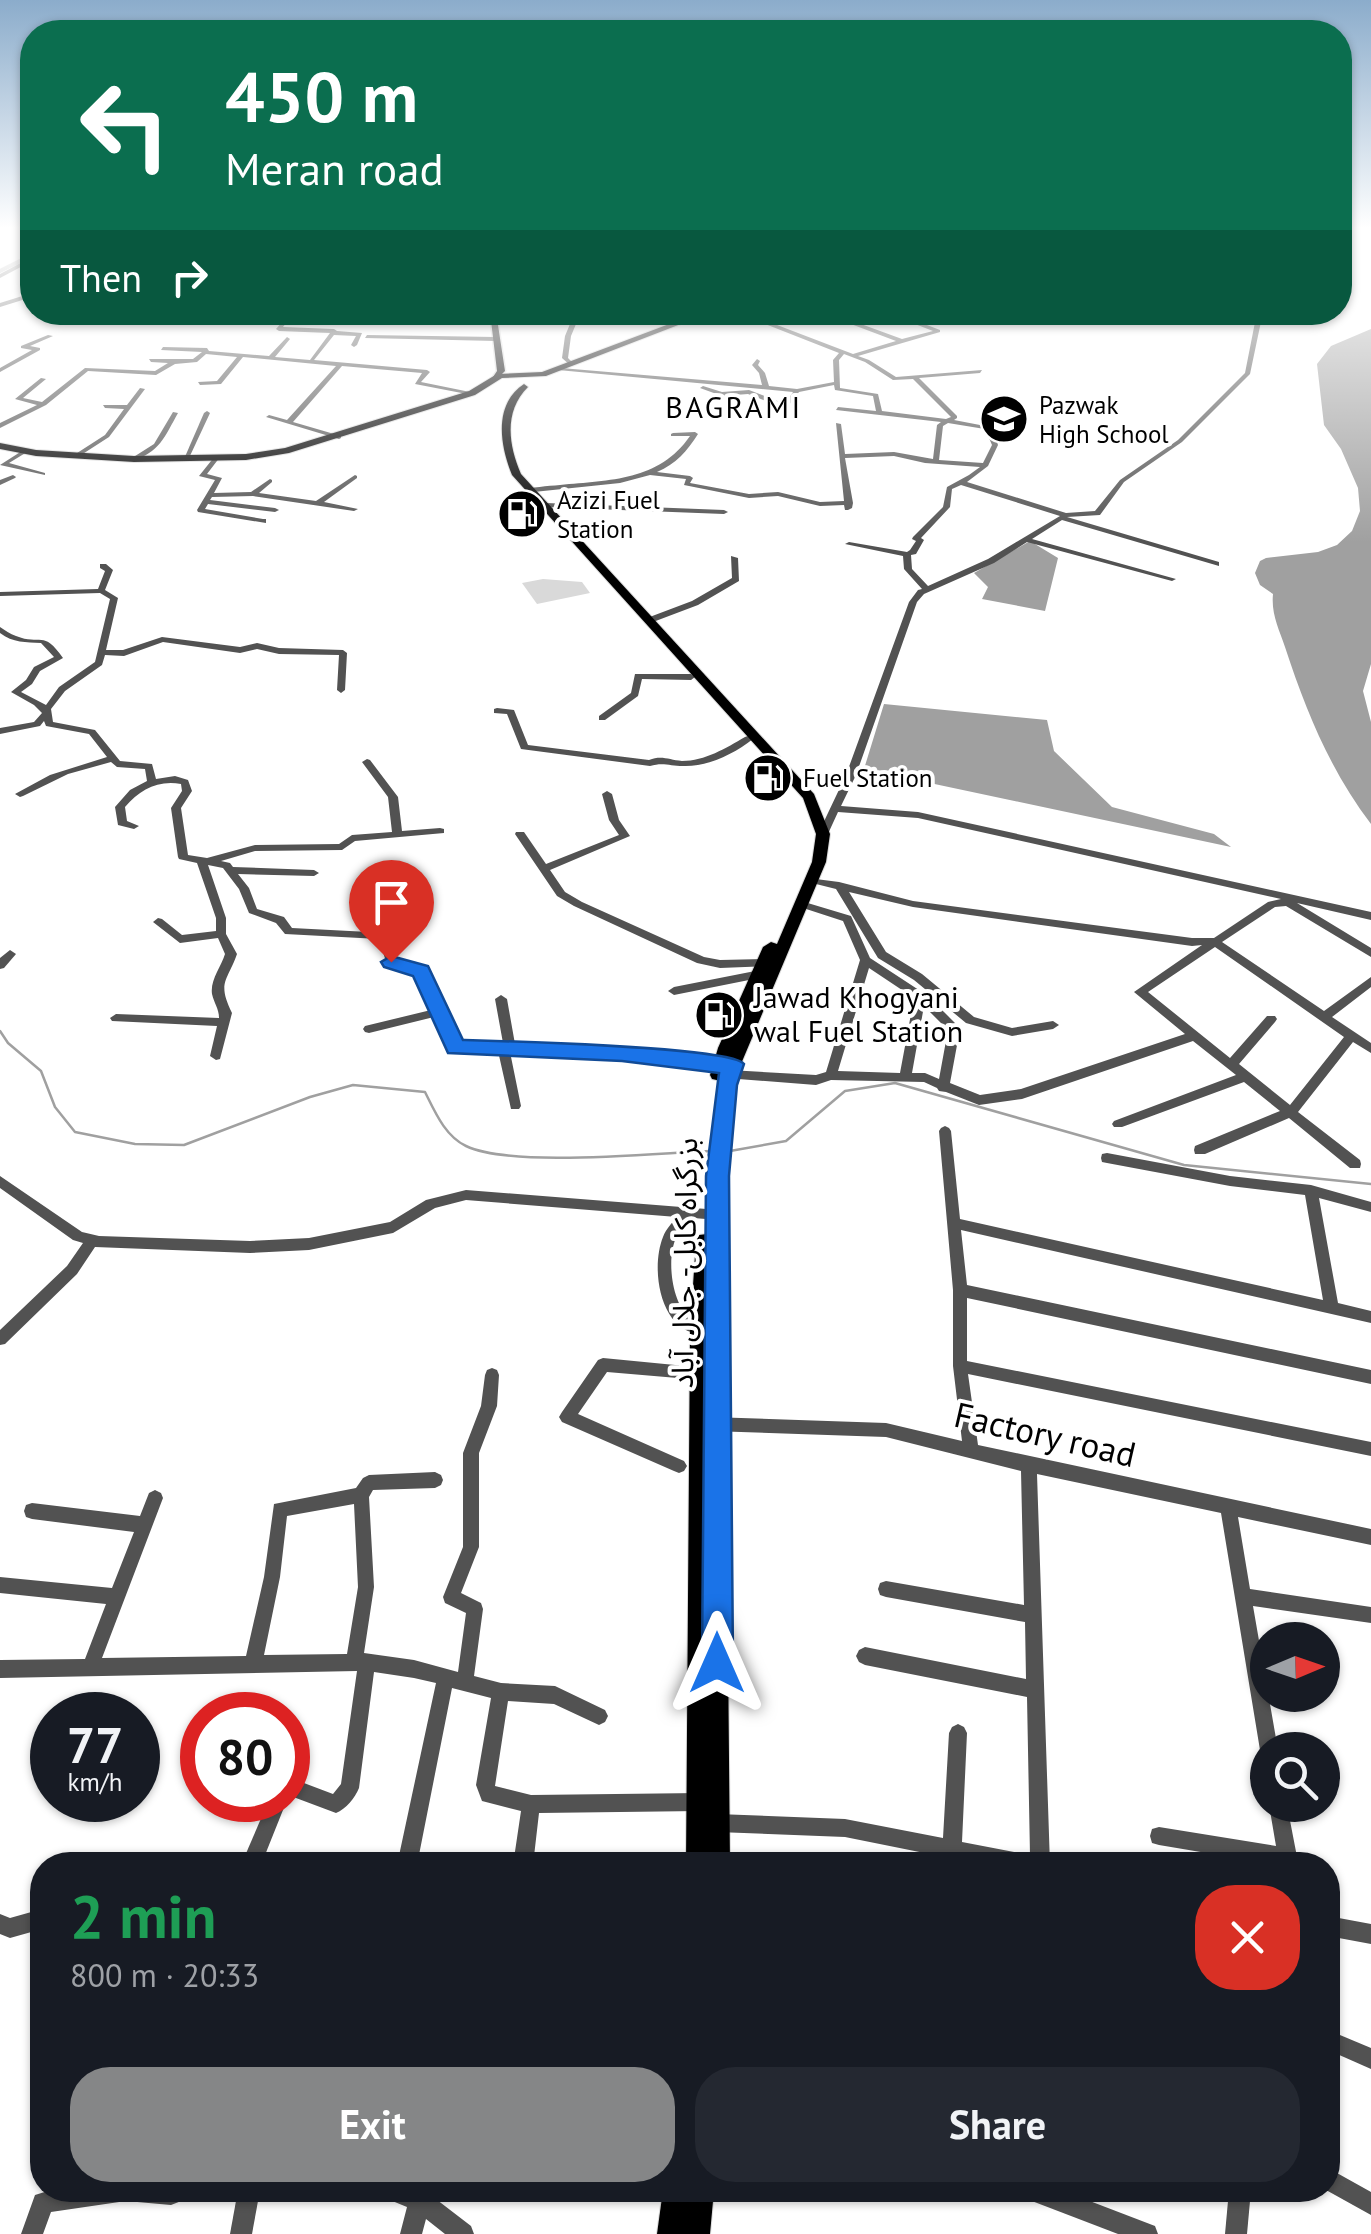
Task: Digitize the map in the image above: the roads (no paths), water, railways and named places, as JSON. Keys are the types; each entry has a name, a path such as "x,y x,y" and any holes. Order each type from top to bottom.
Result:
{"highway":[{"path":"500,380 523,380 543,374 651,334"},
{"path":"0,446 134,459 286,452 477,391 500,380 523,380 561,370 658,334"},
{"name":"بزرگراه کابل- جلال آباد","path":"500,380 504,464 779,769 810,818 810,857 718,1102 705,1214 717,1852"},
{"path":"504,422 509,400 523,380"},
{"name":"بزرگراه کابل- جلال آباد","path":"528,491 546,505 610,580"},
{"name":"بزرگراه کابل- جلال آباد","path":"688,668 818,811 823,834 812,880 768,968"},
{"name":"بزرگراه کابل- جلال آباد","path":"698,1852 710,1424 701,1373 708,1329"},
{"path":"673,2234 677,2202"},
{"path":"694,2234 698,2202"}],"main road":[{"path":"495,334 500,380"}],"street":[{"path":"312,359 331,334"},
{"path":"354,345 360,334"},
{"path":"569,334 565,358 571,364"},
{"path":"796,334 895,378 980,371"},
{"path":"882,334 901,341"},
{"path":"850,360 926,334"},
{"path":"823,834 837,811 913,602 926,588 981,565 1065,517 1097,513 1122,481 1180,442 1248,374 1256,334"},
{"path":"0,370 38,349 24,346 50,336"},
{"path":"367,337 496,339"},
{"path":"272,356 287,340"},
{"path":"163,349 427,372 418,383 477,391"},
{"path":"151,360 194,362 205,352"},
{"path":"837,383 840,374 836,360 842,352"},
{"path":"200,383 219,383 242,354"},
{"path":"757,361 755,366 766,387"},
{"path":"0,426 44,404 87,368 156,373 174,362"},
{"path":"288,423 342,362"},
{"path":"561,370 797,391 837,383"},
{"path":"914,377 954,417 940,425 936,461"},
{"path":"43,378 18,399 44,404"},
{"path":"837,383 842,391 877,396 878,412"},
{"path":"692,387 722,394 749,392 786,407 797,391"},
{"path":"76,456 108,436 142,389"},
{"path":"105,406 126,407"},
{"path":"838,410 949,420 1003,430 992,438 996,445 986,465 946,493 946,507 919,532 914,552 849,544"},
{"path":"134,459 157,445 175,413"},
{"path":"186,458 207,413"},
{"path":"0,414 18,417"},
{"path":"269,417 339,436"},
{"path":"652,473 690,478 686,484 750,496 778,494 848,507 840,467 844,456 838,424"},
{"path":"528,491 652,473 687,450 695,434 673,434"},
{"path":"25,451 3,464 43,474"},
{"path":"844,456 894,454 986,465"},
{"path":"217,458 202,476 219,477 202,510 263,520"},
{"path":"0,484 13,477"},
{"path":"318,502 355,477"},
{"path":"253,494 270,481"},
{"path":"961,483 1216,564"},
{"path":"208,498 253,494 354,508"},
{"path":"208,498 275,510"},
{"path":"546,505 724,512"},
{"path":"1028,540 1172,580"},
{"path":"907,554 908,569 926,588"},
{"path":"645,618 695,603 736,579 734,558"},
{"path":"101,591 109,570 103,566"},
{"path":"0,594 101,591 114,598 99,662 62,689 37,724 0,731"},
{"path":"0,629 13,638 34,638 51,644 58,660 37,669 30,682 15,692 42,703 48,710 49,724 92,732 122,766 150,766 152,782"},
{"path":"104,652 124,653 162,638 240,650 257,646 278,651 343,653 341,690"},
{"path":"602,718 635,694 638,676 688,668"},
{"path":"497,711 512,712 524,747 650,763 661,759 676,766 722,756 748,739"},
{"path":"20,794 37,782 84,764 113,759"},
{"path":"367,762 393,797 396,834"},
{"path":"134,826 122,823 120,807 132,792 152,782 175,779 188,786 176,808 183,858 222,864 244,888 253,911 280,920 289,931 384,936 391,962 421,971 456,1047 622,1053 816,1080 832,1075 925,1078 979,1100 1022,1094 1193,1036"},
{"path":"543,869 624,836 606,794"},
{"path":"818,811 918,815 1371,916"},
{"path":"202,863 256,848 342,847 352,838 440,831"},
{"path":"520,834 561,894 578,904 701,960 768,968"},
{"path":"202,863 221,918 221,934 231,954 217,978 218,999 226,1013 216,1056"},
{"path":"230,870 314,872"},
{"path":"812,880 913,904 1192,942 1213,941 1371,1049"},
{"path":"840,885 882,955 918,977 970,1020 1012,1032 1052,1025"},
{"path":"1355,1164 1140,992 1272,904 1288,902 1371,953"},
{"path":"801,904 848,918 866,960 920,996 954,1029 943,1088"},
{"path":"158,922 180,939 221,934"},
{"path":"0,964 10,954"},
{"path":"832,1075 866,960"},
{"path":"674,990 768,968"},
{"path":"1324,1016 1371,982"},
{"path":"905,1078 920,996"},
{"path":"502,998 515,1106"},
{"path":"370,1029 438,1012"},
{"path":"116,1018 225,1022"},
{"path":"1230,1066 1272,1018"},
{"path":"1200,1150 1291,1112 1352,1035"},
{"path":"1118,1124 1246,1076"},
{"path":"945,1130 960,1290 960,1366 971,1450"},
{"path":"1106,1158 1230,1181 1312,1190 1371,1207"},
{"path":"0,1182 36,1210 91,1242 250,1247 309,1244 393,1227 431,1204 466,1195 705,1214"},
{"path":"1312,1190 1332,1310"},
{"path":"705,1214 670,1235 665,1260 668,1293 683,1324 692,1330 708,1329"},
{"path":"953,1223 1371,1317"},
{"path":"0,1339 72,1270 91,1242"},
{"path":"960,1290 1371,1377"},
{"path":"679,1466 567,1417 602,1365 701,1373"},
{"path":"960,1366 1371,1449"},
{"path":"410,1852 475,1608 451,1596 471,1547 471,1454 489,1406 492,1375"},
{"name":"Factory road","path":"710,1424 886,1430 1029,1465 1371,1537"},
{"path":"1029,1465 1036,1852"},
{"path":"310,1794 336,1804 350,1788 366,1587 361,1495 369,1482 435,1480"},
{"path":"253,1666 272,1578 280,1510 361,1495"},
{"path":"91,1665 155,1498"},
{"path":"1228,1506 1266,1732"},
{"path":"32,1511 145,1525"},
{"path":"0,1585 117,1597"},
{"path":"886,1589 1033,1615"},
{"path":"1242,1596 1371,1615"},
{"path":"865,1656 1035,1690"},
{"path":"0,1669 361,1662 456,1679 501,1692 555,1695 599,1716"},
{"path":"501,1692 486,1791 532,1804 700,1802"},
{"path":"952,1849 958,1733"},
{"path":"525,1852 532,1804"},
{"path":"257,1852 269,1822"},
{"path":"1281,1822 1286,1852"},
{"path":"717,1823 844,1828 968,1852"},
{"path":"1158,1836 1241,1852"},
{"path":"0,1924 10,1928 30,1922"},
{"path":"1340,1928 1371,1934"},
{"path":"1340,2045 1371,2059"},
{"path":"1340,2186 1371,2204"},
{"path":"32,2234 43,2203 47,2202"},
{"path":"241,2234 247,2202"},
{"path":"411,2234 420,2202"},
{"path":"421,2202 463,2234"},
{"path":"1063,2202 1147,2234"},
{"path":"1236,2234 1239,2202"}],"waterway":[{"path":"0,1031 8,1043 41,1071 55,1107 75,1132 135,1144 184,1145 310,1097 353,1085 425,1092 452,1136 466,1146 488,1153 550,1158 712,1151"},
{"path":"730,1151 786,1141 845,1091 895,1083 1184,1165 1371,1184"}],"place":[{"name":"Pazwak High School","path":"1004,419"},
{"name":"Azizi Fuel Station","path":"522,514"},
{"name":"Fuel Station","path":"768,778"},
{"name":"Jawad Khogyani wal Fuel Station","path":"719,1015"}],"district":[{"name":"BAGRAMI","path":"734,408"}]}
